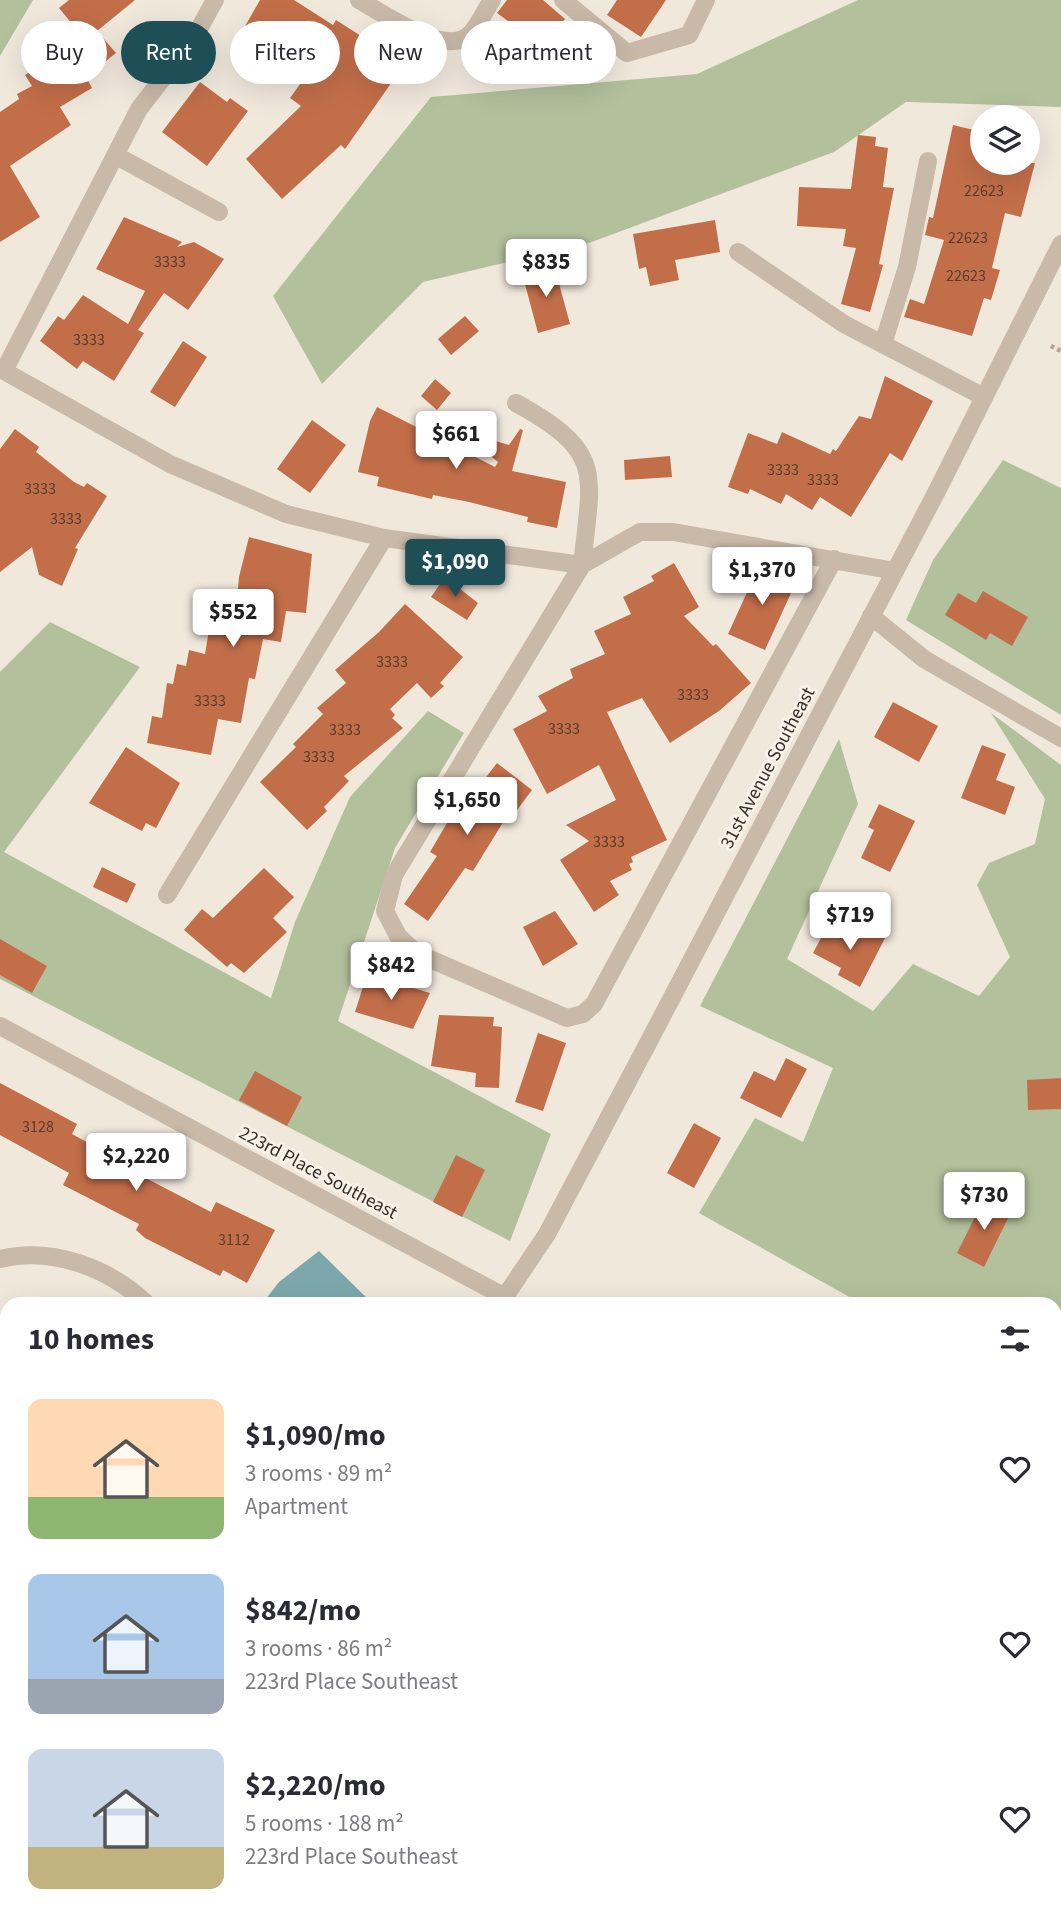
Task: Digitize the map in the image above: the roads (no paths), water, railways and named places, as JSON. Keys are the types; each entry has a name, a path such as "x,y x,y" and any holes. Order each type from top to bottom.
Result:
{"street":[{"path":"215,0 194,38 139,110 2,374 194,474 286,514 384,538 582,565 640,533 673,532 895,571"},
{"path":"359,0 425,37 450,43 468,36 492,0"},
{"path":"564,0 627,53 689,35 706,0"},
{"path":"115,155 219,212"},
{"path":"883,344 907,267 928,161"},
{"name":"31st Avenue Southeast","path":"504,1297 547,1234 895,571 1061,244"},
{"path":"738,252 844,324 985,397"},
{"path":"516,403 550,421 575,443 589,469 582,565 394,876 385,911 398,936 416,953 567,1018 583,1014 594,1004 834,559"},
{"path":"167,895 384,538"},
{"path":"871,616 924,659 1061,738"},
{"name":"223rd Place Southeast","path":"0,1026 497,1297"},
{"path":"8,1257 55,1258 92,1267 119,1281 138,1297"}],"water":[{"path":"319,1251 366,1297 267,1297 279,1282"}]}
